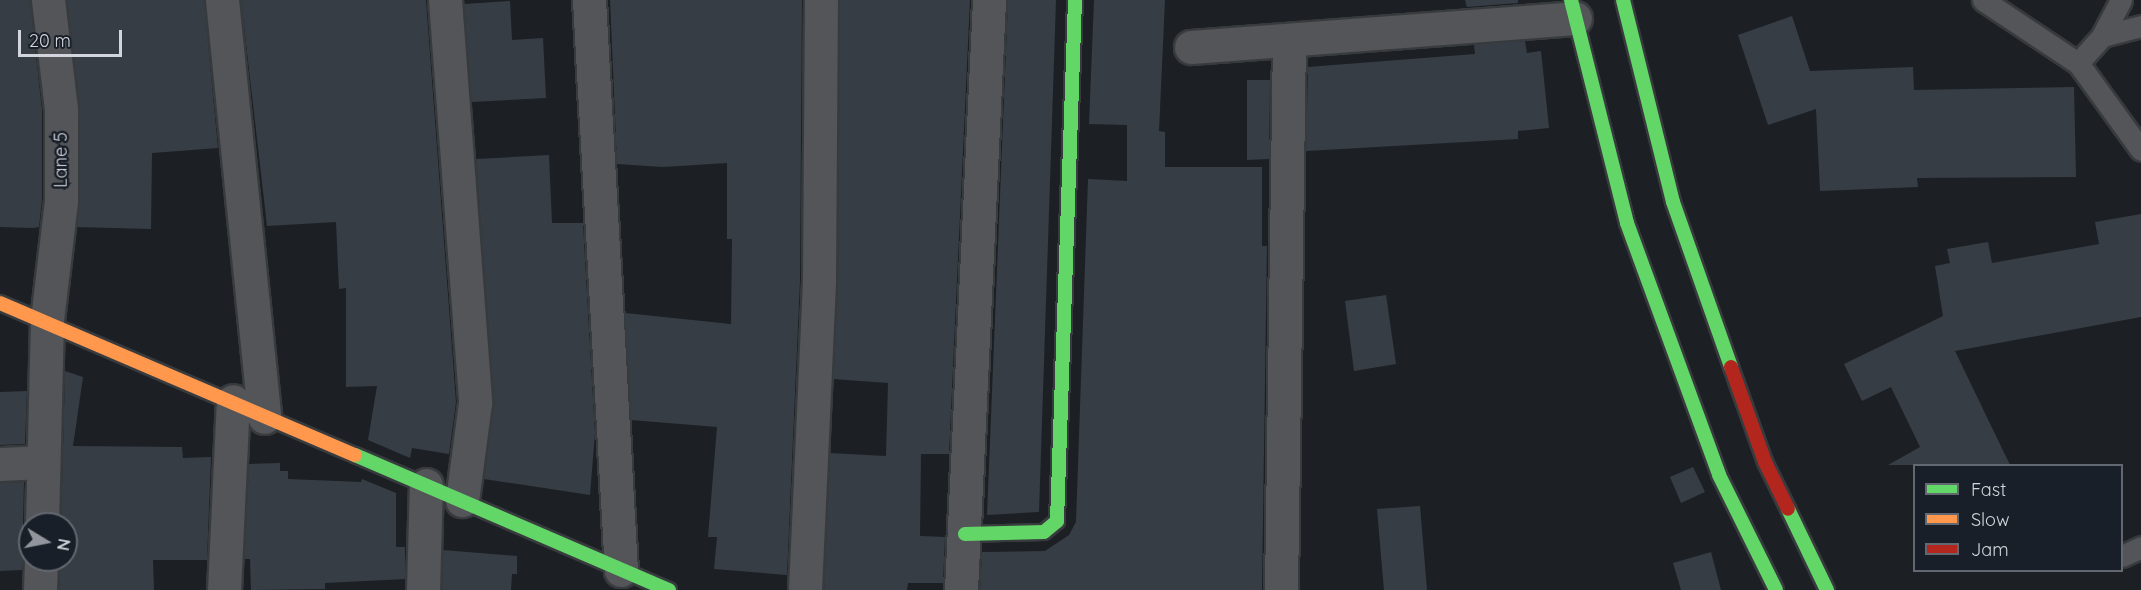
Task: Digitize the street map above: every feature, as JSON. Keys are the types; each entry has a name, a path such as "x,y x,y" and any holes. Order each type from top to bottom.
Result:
{"street":[{"name":"Lane 5","path":"42,512 47,320 61,201 61,109 48,0"},
{"path":"222,0 264,417"},
{"path":"446,0 476,403 462,501"},
{"path":"588,0 621,570"},
{"path":"805,590 819,282 821,0"},
{"path":"961,590 989,0"},
{"path":"965,534 1044,532 1057,521 1075,0"},
{"path":"1623,0 1684,234 1765,462 1827,590"},
{"path":"1191,47 1289,40 1573,9 1628,223 1719,475 1776,590"},
{"path":"1281,590 1289,40"},
{"path":"0,303 47,320 233,401 264,417 669,590"},
{"path":"224,590 233,401"},
{"path":"0,464 43,462"},
{"path":"423,590 426,485"},
{"path":"40,590 41,572"}],"lane":[{"path":"1983,0 2078,63 2141,150"},
{"path":"2078,63 2102,36 2121,0"},
{"path":"2102,36 2141,26"},
{"path":"2123,555 2141,547"}],"building":[{"path":"0,0 30,0 42,110 42,200 39,227 33,228 0,227"},
{"path":"67,0 204,0 218,148 152,153 151,229 77,227 80,109"},
{"path":"241,0 426,0 456,402 449,454 412,448 410,458 368,440 377,386 346,387 346,288 339,289 336,222 267,226"},
{"path":"610,0 802,0 800,281 787,575 714,569 717,537 708,537 717,427 631,420 625,313 731,324 732,239 727,239 727,163 663,167 617,164"},
{"path":"840,0 970,0 949,454 921,454 920,536 945,537 943,583 908,583 907,590 824,590 830,453 886,456 888,383 833,379"},
{"path":"1008,0 1056,0 1039,512 987,515"},
{"path":"1094,0 1165,0 1159,131 1165,132 1165,167 1262,167 1262,246 1267,246 1262,590 980,590 982,552 1045,551 1069,535 1076,522 1088,179 1127,181 1127,125 1089,124"},
{"path":"1465,0 1518,0 1518,3 1467,7"},
{"path":"510,1 512,40 543,38 546,98 471,102 464,4"},
{"path":"1792,16 1810,71 1913,67 1914,90 2074,87 2076,177 1917,178 1918,187 1820,191 1816,109 1768,125 1738,35"},
{"path":"1525,41 1527,53 1541,51 1549,128 1518,131 1518,139 1306,151 1308,67 1475,54 1474,44"},
{"path":"1247,80 1270,80 1269,159 1247,160"},
{"path":"549,155 552,223 583,223 595,433 590,495 484,479 494,402 476,159"},
{"path":"2141,214 2141,317 1955,351 2010,464 1888,465 1920,447 1891,387 1862,401 1844,364 1943,316 1935,266 1950,263 1947,249 1988,242 1992,263 2099,244 2095,222"},
{"path":"1386,295 1396,364 1354,371 1345,301"},
{"path":"65,371 83,377 73,446 182,447 183,458 211,457 207,560 153,560 154,590 59,590 60,572 78,572 78,512 61,512"},
{"path":"27,391 25,444 0,445 0,392"},
{"path":"280,463 280,471 288,471 288,479 361,482 362,479 396,493 396,547 405,547 405,579 325,583 325,589 251,590 250,559 244,559 249,464"},
{"path":"1693,467 1705,492 1681,503 1670,477"},
{"path":"24,482 23,512 18,512 18,570 0,571 0,483"},
{"path":"1420,506 1427,590 1384,590 1377,509"},
{"path":"443,550 517,556 517,574 512,574 511,590 442,590"},
{"path":"1711,552 1721,590 1681,590 1673,563"}],"traffic: fast":[{"path":"965,534 1044,532 1057,521 1075,0"},
{"path":"1571,0 1627,223 1719,475 1776,590"},
{"path":"1623,0 1673,202 1731,367"},
{"path":"355,455 669,590"},
{"path":"1788,509 1827,590"}],"traffic: slow":[{"path":"0,303 355,455"}],"traffic: jam":[{"path":"1731,367 1765,462 1788,509"}]}
